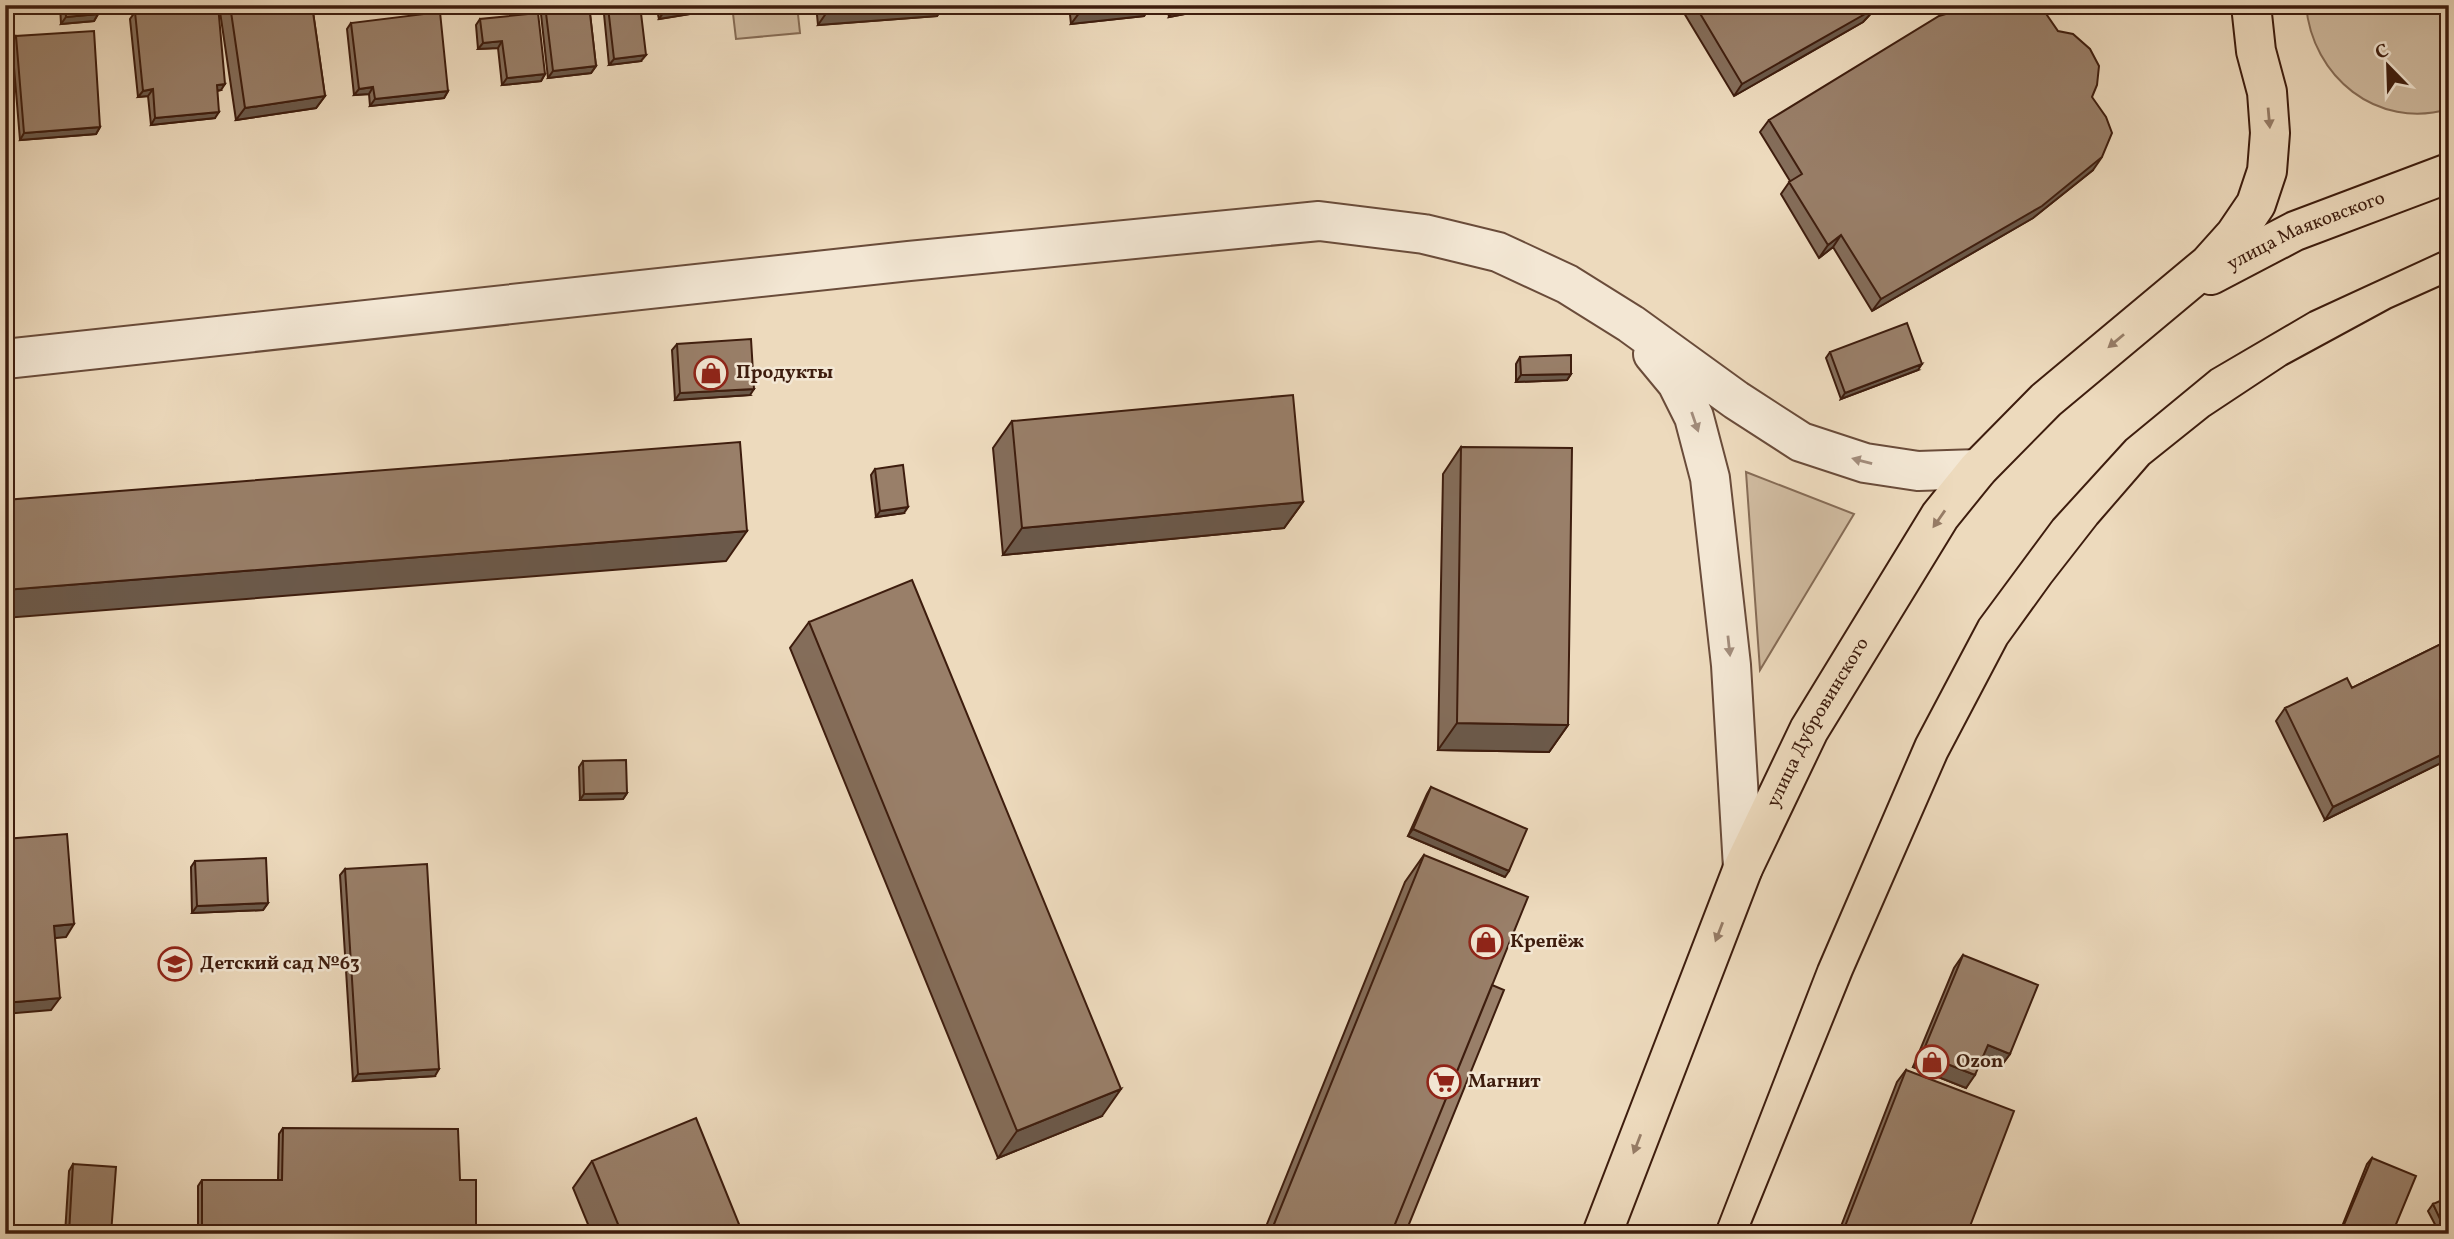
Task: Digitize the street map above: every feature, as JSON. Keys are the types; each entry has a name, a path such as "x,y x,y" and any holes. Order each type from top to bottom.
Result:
{"main road":[{"path":"2231,5 2256,51"},
{"path":"2169,298 2209,264 2235,235 2256,204 2267,171 2270,133 2267,92 2256,51 2251,5"},
{"name":"улица Маяковского","path":"2169,298 2295,230 2449,173"},
{"name":"улица Дубровинского","path":"1602,1234 1743,868 1809,730 1940,516 1978,469 2046,400 2169,298"}],"street":[{"path":"5,359 909,261 1319,221 1424,234 1498,252 1567,284 1631,324 1736,400 1801,442 1865,463 1918,471 1978,469"},
{"path":"1631,324 1676,383 1695,417 1710,478 1731,665 1743,868"}],"shaded area":[{"path":"732,5 797,5 800,33 736,39"},
{"path":"2306,5 2449,5 2449,109 2422,114 2397,112 2374,104 2353,92 2335,75 2321,55 2311,31"},
{"path":"1746,472 1854,514 1760,670"}],"building":[{"path":"65,5 97,5 98,14 66,17"},
{"path":"218,5 225,84 217,85 219,112 155,118 153,89 143,91 135,12"},
{"path":"230,5 312,5 325,96 245,108"},
{"path":"545,5 589,5 596,66 553,71"},
{"path":"640,5 646,55 614,59 608,7"},
{"path":"662,5 709,5 663,13"},
{"path":"826,5 922,5 827,12"},
{"path":"1079,5 1137,5 1080,12"},
{"path":"1173,5 1200,5 1174,10"},
{"path":"1695,5 1876,5 1872,10 1742,84"},
{"path":"1976,5 2040,5 2058,31 2073,34 2090,49 2099,66 2097,85 2092,97 2106,117 2112,133 2102,157 2042,206 1881,299 1841,235 1828,245 1789,182 1802,174 1769,120 1939,16"},
{"path":"440,12 448,91 375,99 373,87 359,89 351,23"},
{"path":"538,13 545,74 507,78 502,41 483,43 480,19"},
{"path":"94,31 100,127 24,133 16,36"},
{"path":"1907,323 1922,364 1845,393 1830,352"},
{"name":"Продукты","path":"751,339 754,389 680,393 677,344"},
{"path":"1571,355 1571,374 1521,375 1520,357"},
{"path":"1293,395 1303,502 1022,528 1012,421"},
{"path":"740,442 747,531 5,590 5,500"},
{"path":"1461,447 1572,448 1568,725 1457,723"},
{"path":"903,465 908,507 880,511 875,469"},
{"path":"912,580 1121,1089 1017,1131 809,622"},
{"path":"2449,640 2449,751 2333,807 2285,708 2347,678 2352,688"},
{"path":"626,760 627,793 584,794 583,761"},
{"path":"1431,787 1527,829 1509,871 1413,829"},
{"path":"67,834 74,924 54,926 60,998 5,1003 5,839"},
{"path":"1424,855 1528,897 1391,1234 1270,1234"},
{"path":"266,858 268,903 197,906 195,861"},
{"path":"427,864 439,1069 358,1074 345,869"},
{"path":"1963,955 2038,985 2010,1054 1988,1045 1975,1075 1922,1054"},
{"path":"1492,985 1504,990 1405,1234 1391,1234"},
{"path":"1906,1070 2014,1111 1967,1234 1842,1234"},
{"path":"696,1118 743,1234 622,1234 592,1161"},
{"path":"283,1128 458,1129 460,1180 476,1180 476,1234 202,1233 202,1180 282,1180"},
{"path":"2372,1158 2416,1176 2392,1234 2340,1234"},
{"path":"73,1164 116,1167 111,1234 69,1233"},
{"path":"2449,1197 2449,1234 2447,1234 2433,1204"}],"tram line":[{"path":"1714,1234 1818,966 1916,739 1979,620 2053,520 2126,440 2211,370 2310,312 2449,248"},
{"path":"1747,1234 1852,975 1947,758 2007,644 2051,583 2149,464 2209,416 2286,365 2391,308 2449,282"}],"place":[{"name":"Продукты","path":"711,373"},
{"name":"Крепёж","path":"1486,942"},
{"name":"Детский сад №63","path":"175,964"},
{"name":"Ozon","path":"1932,1062"},
{"name":"Магнит","path":"1444,1082"}]}
